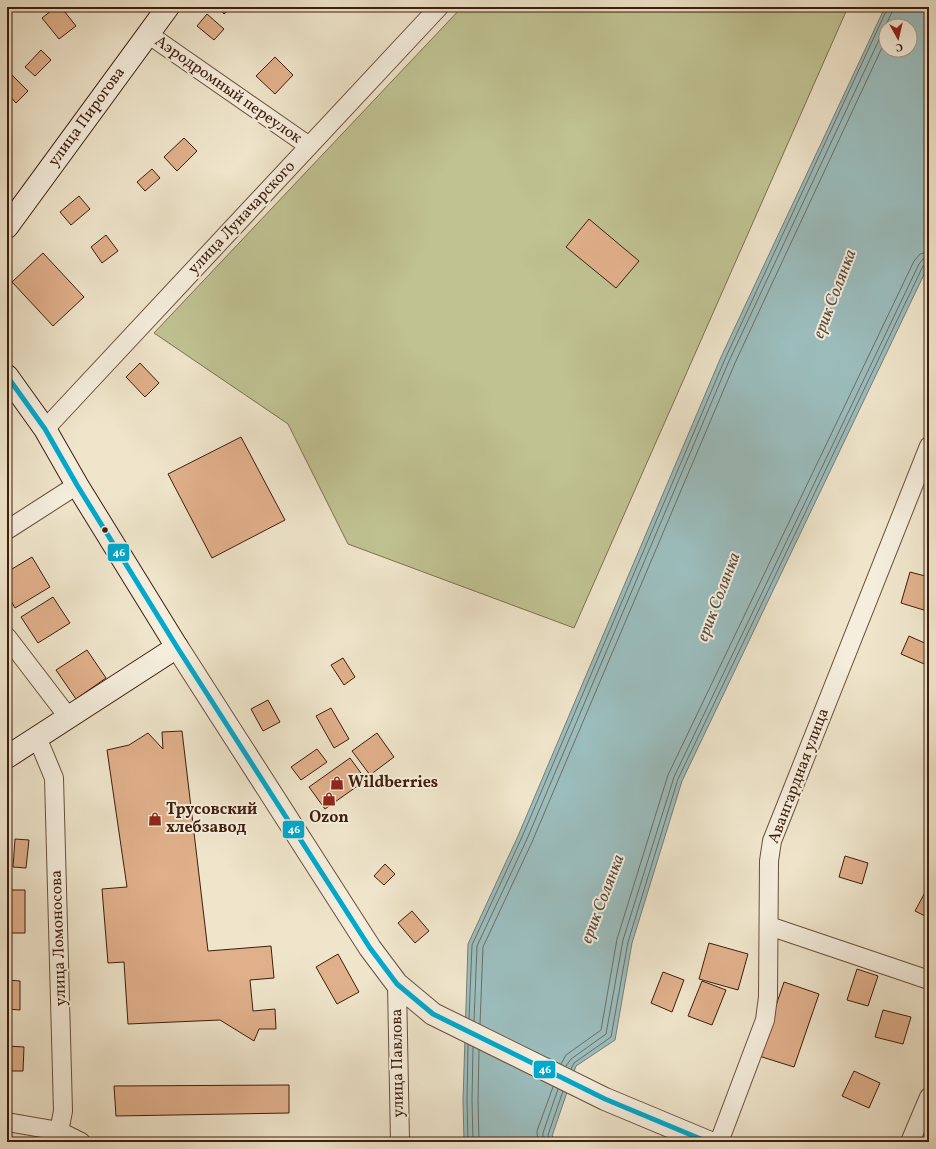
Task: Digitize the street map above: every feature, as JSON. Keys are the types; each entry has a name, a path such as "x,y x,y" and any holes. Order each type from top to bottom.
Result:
{"main road":[{"name":"улица Пирогова","path":"7,227 148,34 165,8"},
{"path":"7,376 45,429 77,485 177,647 370,948 397,984 433,1014 606,1099 708,1142"},
{"path":"7,757 177,647"}],"street":[{"name":"улица Луначарского","path":"45,429 440,7"},
{"name":"Аэродромный переулок","path":"148,34 309,146"},
{"name":"Авангардная улица","path":"719,1142 765,1020 768,997 769,860 772,841 929,446"},
{"path":"7,530 77,485"},
{"path":"7,636 69,718"},
{"name":"улица Ломоносова","path":"37,737 54,778 64,1111 58,1136"},
{"path":"769,926 929,980"},
{"name":"улица Павлова","path":"397,984 400,1142"},
{"path":"910,1142 929,1097"},
{"path":"7,1122 81,1142"}],"green space":[{"path":"462,7 848,7 574,628 348,544 288,424 154,333"}],"water":[{"name":"ерик Солянка","path":"885,7 929,7 929,264 682,781 632,943 615,1040 576,1066 552,1136 558,1142 464,1142 463,1100 468,944 518,836 721,357 878,22 878,58 918,58 918,18 880,18"}],"building":[{"path":"56,7 61,7 76,26 59,39 42,18"},
{"path":"219,7 232,7 224,14"},
{"path":"207,14 224,29 214,40 197,26"},
{"path":"41,50 51,60 35,76 25,67"},
{"path":"275,57 293,75 275,94 256,76"},
{"path":"12,75 28,91 16,103 7,93 7,80"},
{"path":"184,138 197,151 177,171 164,157"},
{"path":"152,169 160,178 145,191 137,182"},
{"path":"79,196 90,209 71,225 60,212"},
{"path":"589,219 639,261 616,288 566,247"},
{"path":"106,235 118,251 102,263 91,247"},
{"path":"43,253 84,297 53,326 12,282"},
{"path":"140,363 159,383 145,397 126,377"},
{"path":"241,437 285,520 212,558 168,474"},
{"path":"32,557 50,587 15,608 7,594 7,572"},
{"path":"910,572 929,577 929,603 927,611 901,603"},
{"path":"53,597 70,623 38,643 21,617"},
{"path":"909,636 929,645 929,666 901,654"},
{"path":"87,650 106,678 76,699 56,670"},
{"path":"343,658 355,677 344,685 331,665"},
{"path":"268,700 280,722 263,731 251,709"},
{"path":"331,708 349,739 334,748 316,716"},
{"name":"Трусовский хлебзавод","path":"182,731 208,951 271,946 274,978 250,980 253,1011 275,1009 276,1029 259,1029 254,1041 220,1020 128,1024 124,962 108,963 102,889 127,887 107,750 129,745 148,733 163,749 162,732"},
{"path":"377,733 394,757 370,775 352,751"},
{"path":"317,749 327,762 301,780 291,767"},
{"name":"Wildberries","path":"350,758 366,780 325,809 309,787"},
{"path":"15,839 29,840 26,868 13,867"},
{"path":"845,856 868,863 862,884 839,877"},
{"path":"385,864 395,874 384,885 374,876"},
{"path":"929,885 929,918 915,911"},
{"path":"7,890 25,890 25,933 7,933"},
{"path":"412,911 429,931 415,943 398,923"},
{"path":"709,943 748,954 738,990 699,979"},
{"path":"338,954 359,992 337,1004 316,967"},
{"path":"857,969 878,976 868,1006 847,1000"},
{"path":"663,972 684,980 672,1012 651,1003"},
{"path":"7,980 20,981 20,1010 7,1009"},
{"path":"702,981 726,990 712,1025 688,1016"},
{"path":"784,982 819,994 794,1067 759,1056"},
{"path":"883,1010 911,1017 903,1044 875,1037"},
{"path":"7,1046 24,1047 23,1071 7,1071"},
{"path":"854,1071 880,1083 869,1108 842,1096"},
{"path":"289,1085 289,1113 116,1116 114,1086"}],"transit line":[{"name":"46","path":"7,376 45,429 77,485 177,647 370,948 397,984 433,1014 605,1099 708,1142"}],"place":[{"name":"Wildberries","path":"337,783"},
{"name":"Ozon","path":"329,799"},
{"name":"Трусовский хлебзавод","path":"155,819"}]}
